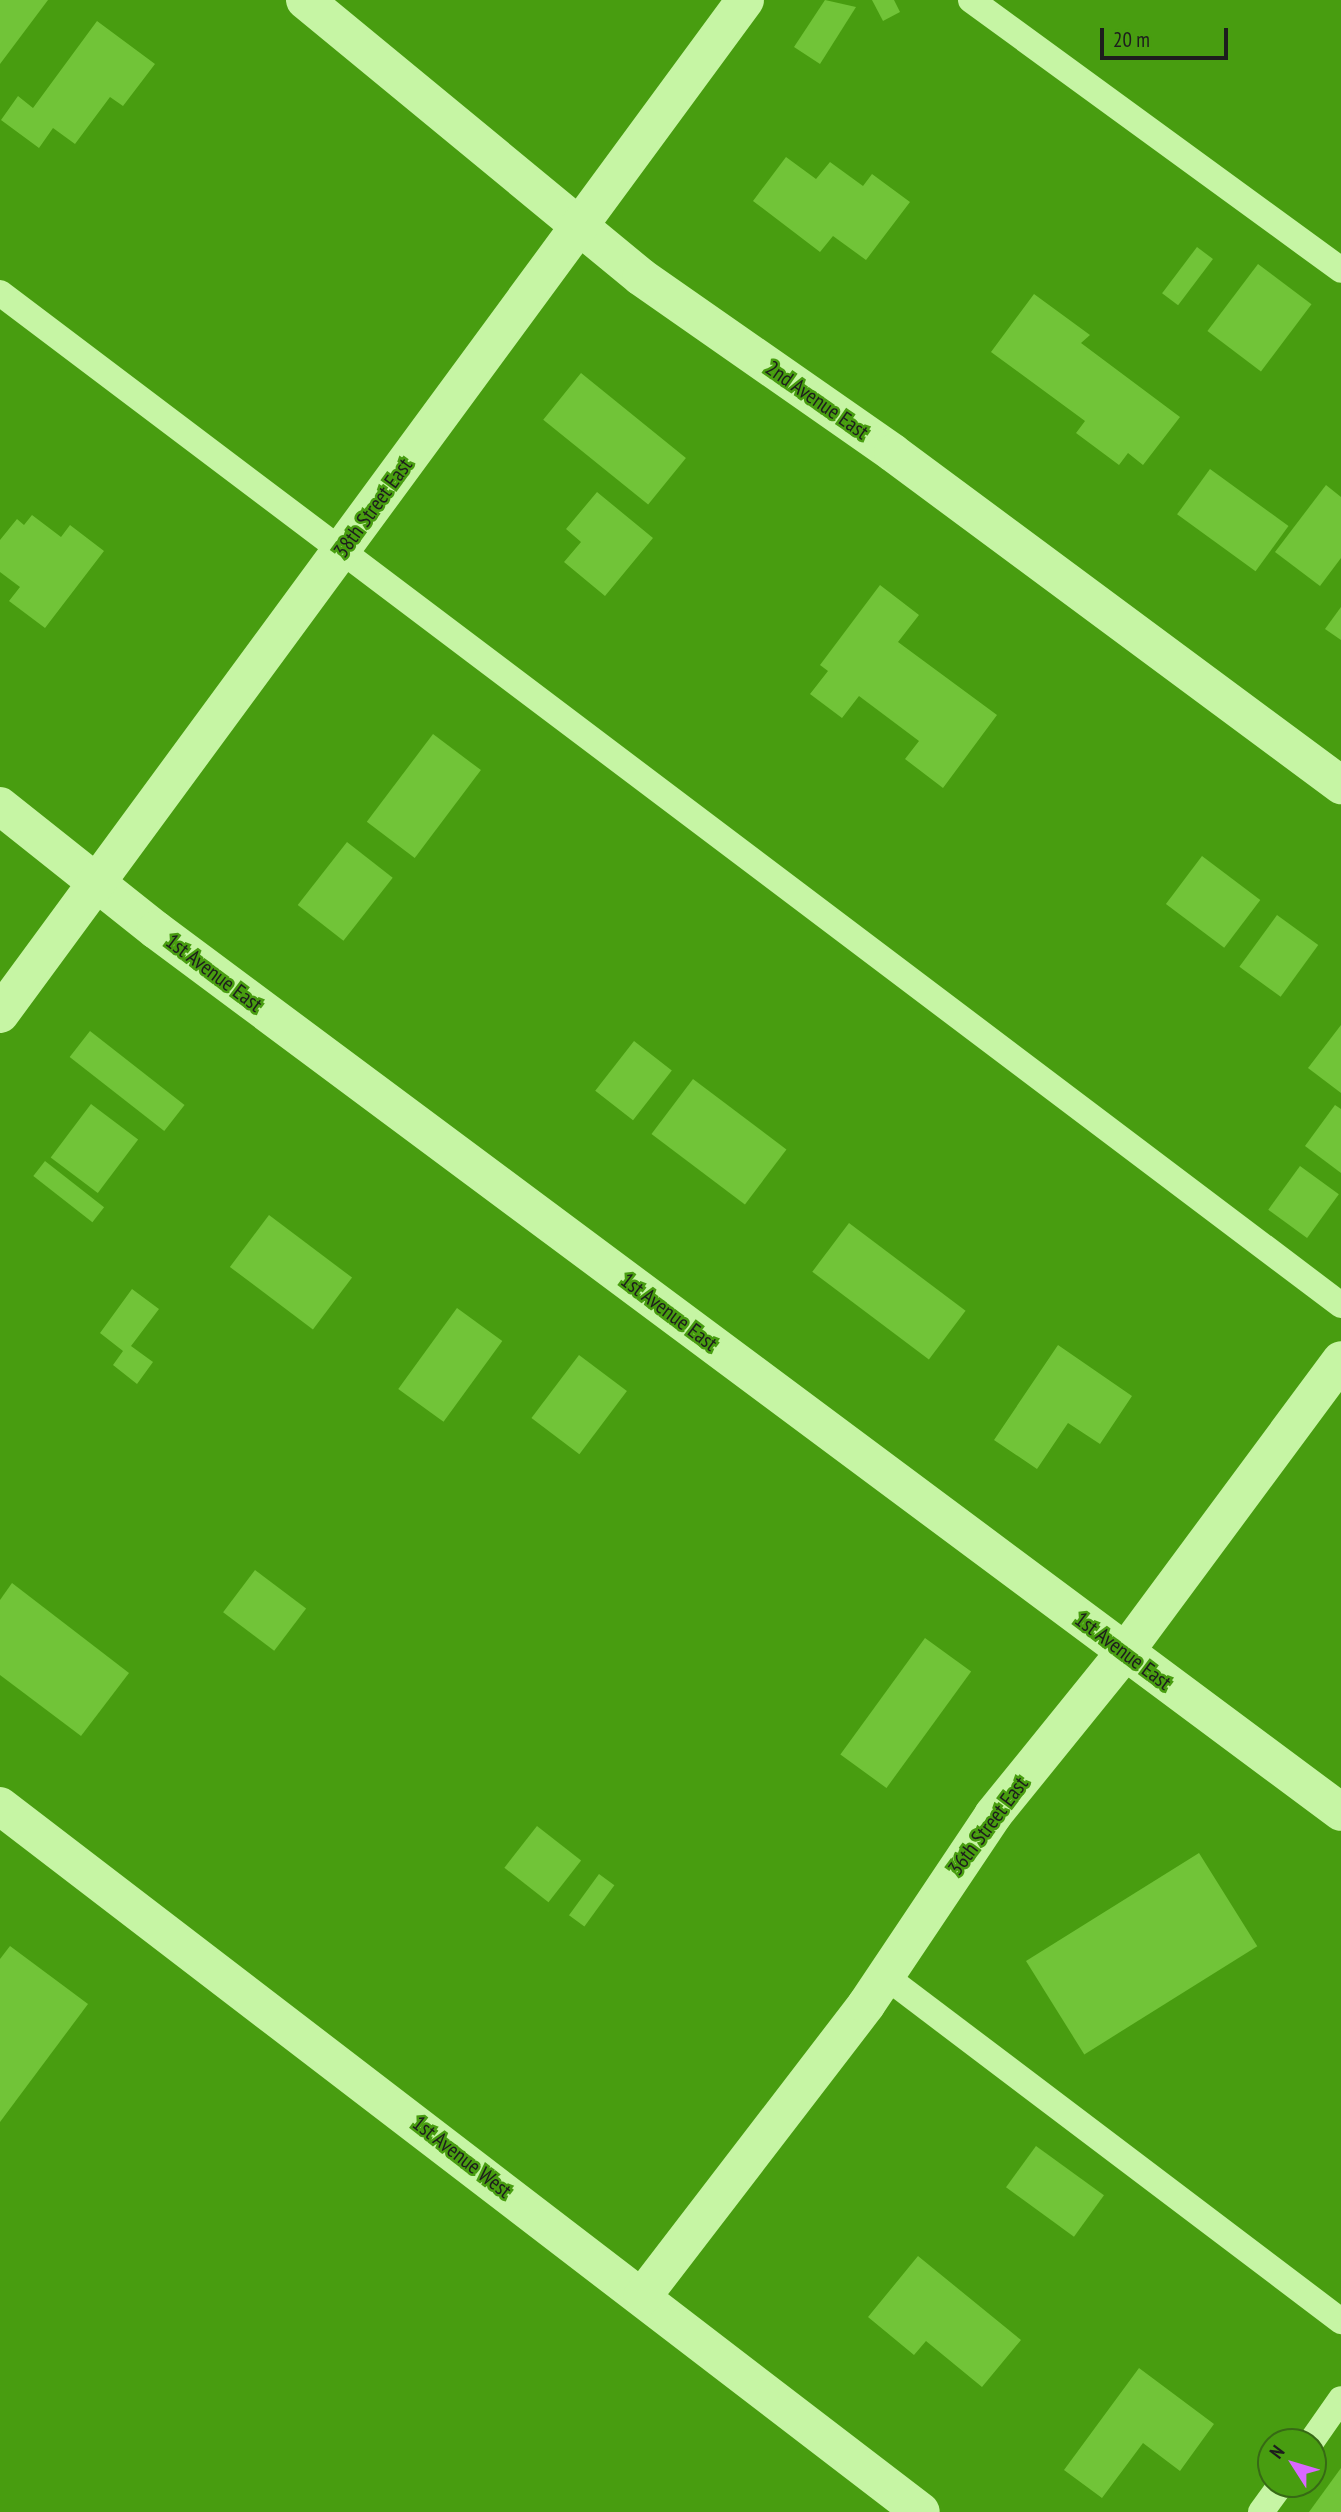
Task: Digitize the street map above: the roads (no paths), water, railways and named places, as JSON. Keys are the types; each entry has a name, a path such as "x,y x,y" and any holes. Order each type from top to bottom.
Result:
{"street":[{"name":"2nd Avenue East","path":"305,0 578,226 1341,785"},
{"name":"38th Street East","path":"0,1014 745,0"},
{"name":"1st Avenue East","path":"0,806 97,884 1341,1812"},
{"name":"36th Street East","path":"642,2297 885,1976 993,1815 1125,1652 1341,1360"},
{"name":"1st Avenue West","path":"0,1806 921,2512"}],"lane":[{"path":"971,0 1341,270"},
{"path":"0,293 1341,1305"},
{"path":"885,1976 1341,2321"},
{"path":"1321,2428 1341,2399"}]}
